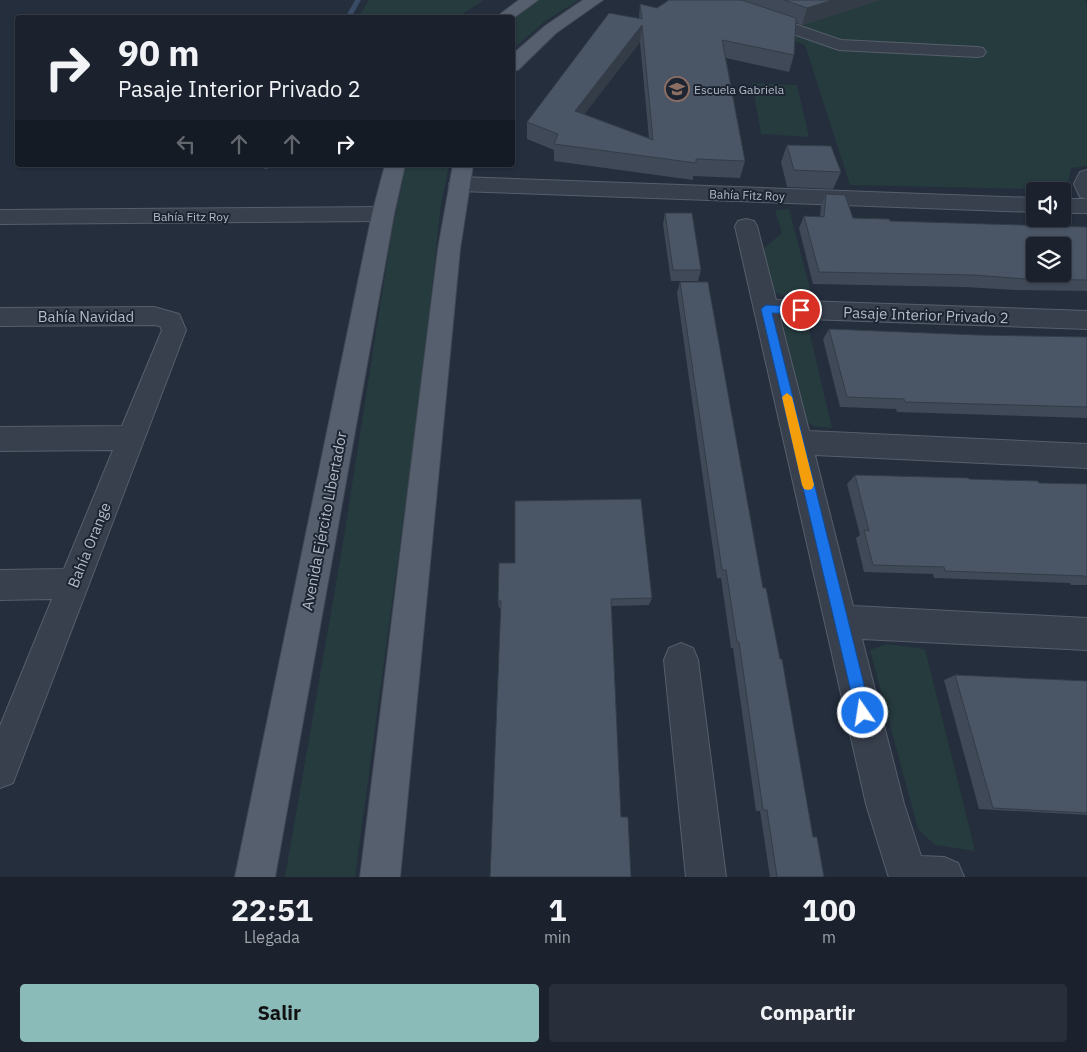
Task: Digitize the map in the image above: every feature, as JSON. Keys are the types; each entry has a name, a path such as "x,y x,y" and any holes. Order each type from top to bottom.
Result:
{"main road":[{"path":"508,15 530,0"},
{"path":"515,63 539,38 558,23 595,0"},
{"name":"Avenida Ejército Libertador","path":"256,877 383,214 395,167"},
{"path":"380,877 448,258 461,174"}],"street":[{"path":"710,0 839,45 977,52"},
{"name":"Bahía Fitz Roy","path":"461,174 1026,205"},
{"path":"1087,177 1084,184 1087,192"},
{"path":"1071,206 1087,206"},
{"name":"Bahía Fitz Roy","path":"0,217 383,214"},
{"path":"746,226 885,804 920,876"},
{"name":"Pasaje Interior Privado 2","path":"766,309 1087,320"},
{"name":"Bahía Navidad","path":"0,317 154,316 170,320"},
{"name":"Bahía Orange","path":"0,770 174,330 170,320"},
{"path":"0,439 131,438"},
{"path":"798,442 1087,456"},
{"path":"0,585 73,584"},
{"path":"842,622 1087,634"},
{"path":"682,660 706,877"}],"green space":[{"path":"369,0 484,0 461,15 360,15"},
{"path":"539,0 579,0 545,21 515,47 515,16"},
{"path":"687,0 1085,0 1087,3 1087,166 1071,168 1068,182 1026,182 1026,189 850,185 805,45"},
{"path":"752,83 797,85 809,137 761,134"},
{"path":"406,167 449,167 441,204 420,396 355,877 285,877 342,549 392,230"},
{"path":"789,209 813,300 790,299 775,292 763,249 782,233 775,210"},
{"path":"789,318 806,318 832,428 813,426 805,420 783,324"},
{"path":"887,644 925,649 975,851 935,845 918,829 870,650"}],"building":[{"path":"669,0 742,0 796,18 794,55 722,40 745,161 696,159 696,163 554,144 558,134 527,122 609,13 642,19 640,4 657,8","holes":["642,25 653,140 575,111"]},
{"path":"784,0 833,0 807,8"},
{"path":"787,145 831,146 841,172 794,170"},
{"path":"826,194 845,195 853,218 1026,225 1026,227 1087,227 1087,280 1071,280 1071,237 1026,237 1026,279 974,275 819,272 804,216 824,217"},
{"path":"665,213 692,213 701,270 673,270"},
{"path":"680,282 708,282 763,588 766,588 780,659 782,659 813,837 817,837 824,877 777,877 767,810 763,810 739,642 737,642 726,570 722,570"},
{"path":"829,329 1087,337 1087,407 905,402 904,399 847,397"},
{"path":"855,475 1087,484 1087,578 1085,576 945,571 944,567 873,565 864,530 869,531"},
{"path":"641,499 652,598 611,599 621,817 628,817 631,877 490,877 501,601 498,601 499,563 515,563 515,501"},
{"path":"955,675 1087,681 1087,813 993,808"}],"waterway":[{"path":"350,15 358,0"}],"slow traffic":[{"path":"787,397 808,485"}],"place":[{"name":"Escuela Gabriela","path":"677,89"}],"route":[{"path":"801,310 766,309 863,713"}]}
